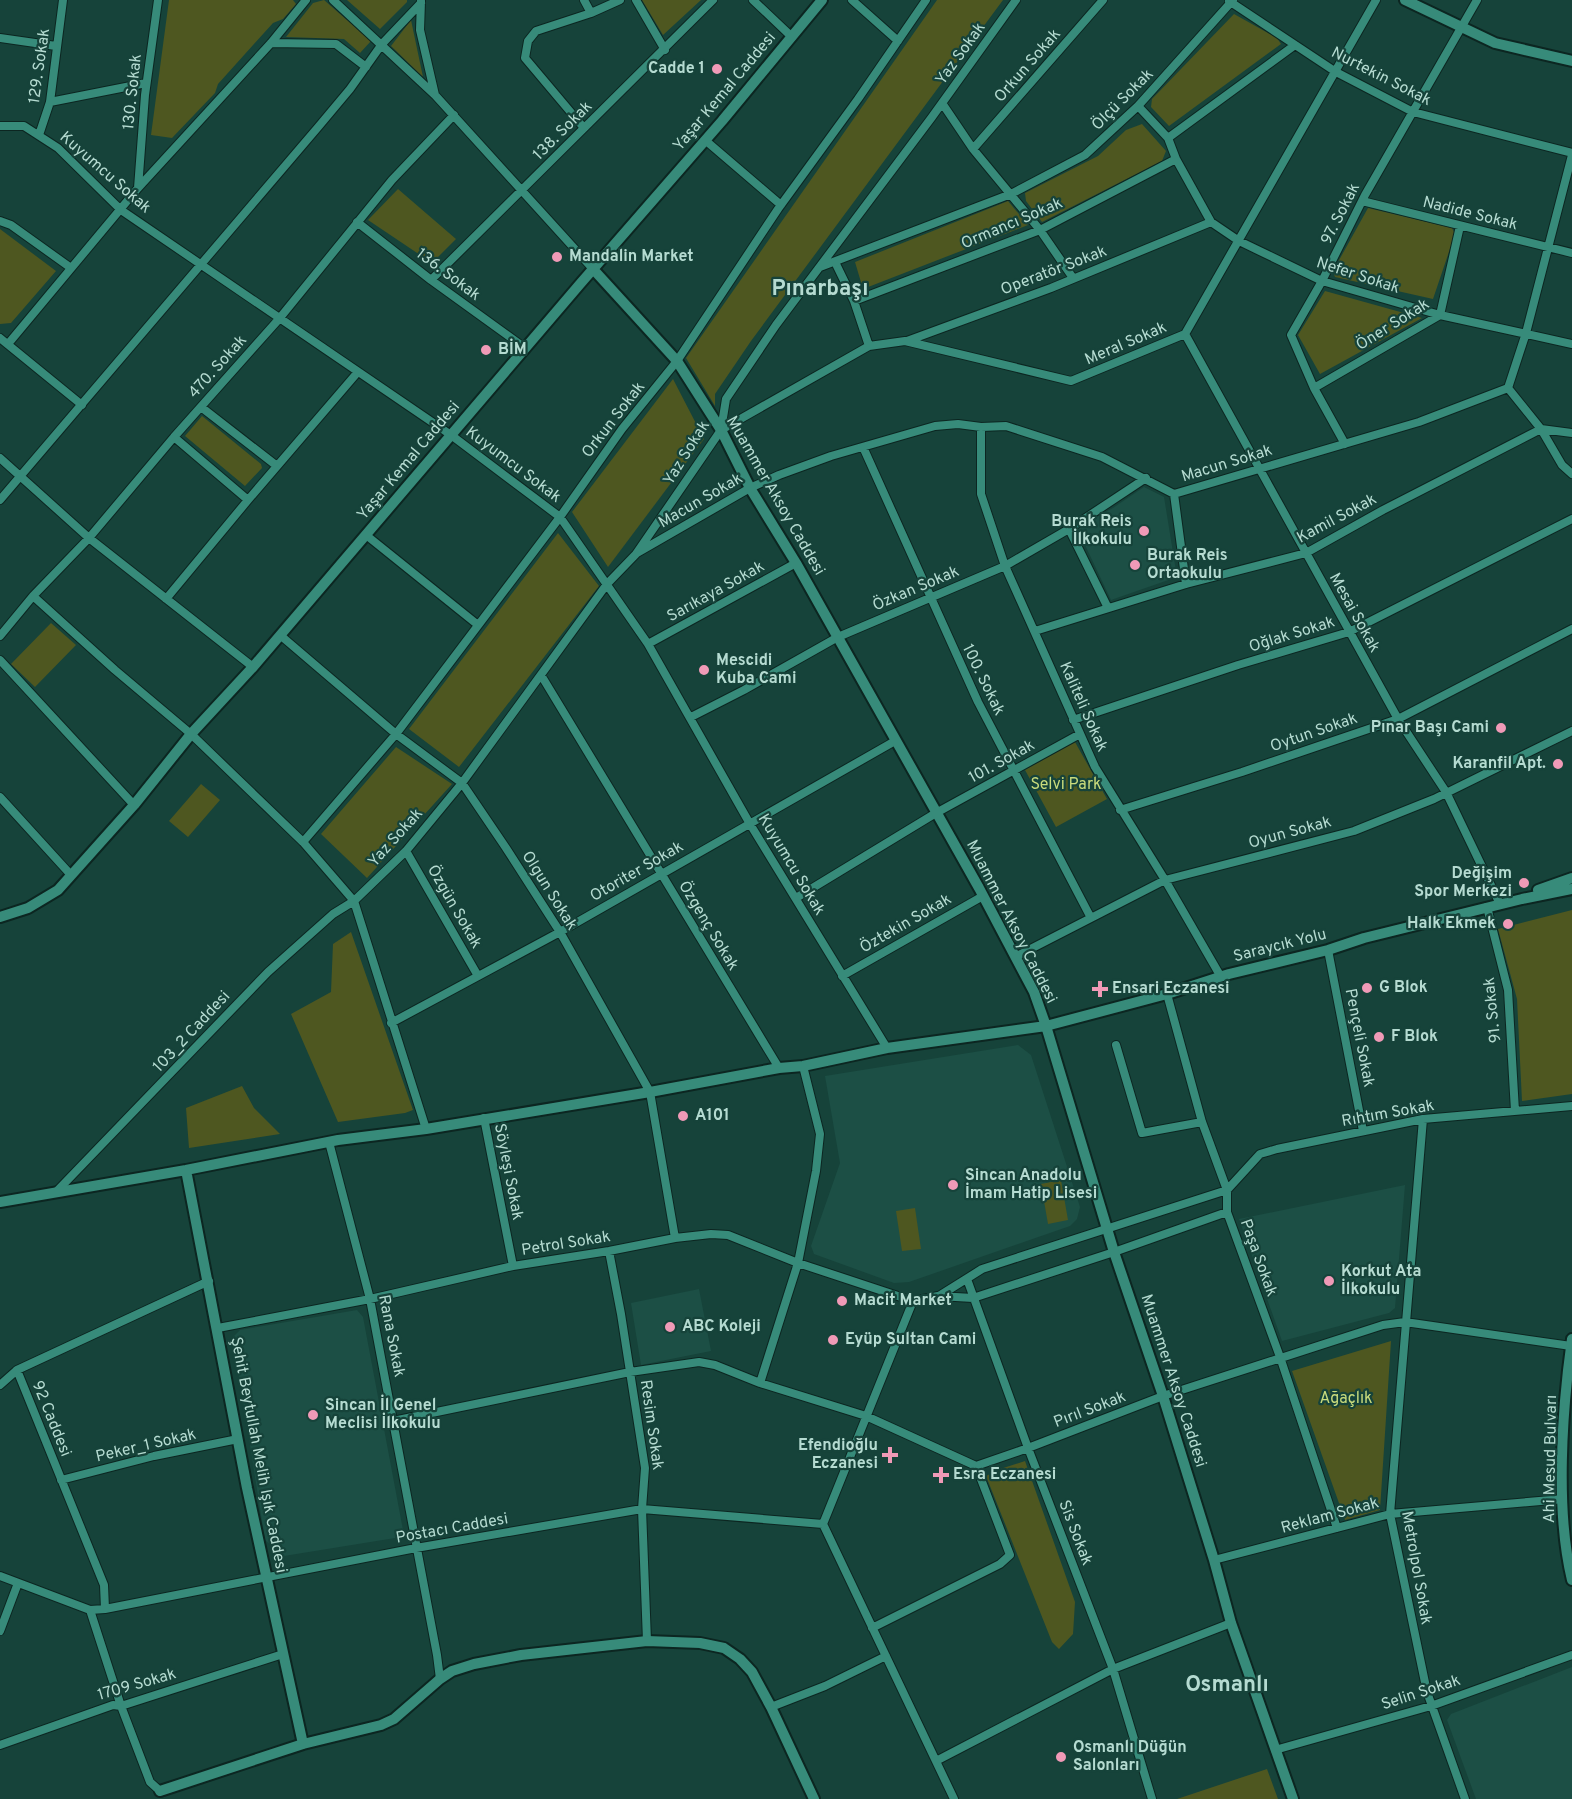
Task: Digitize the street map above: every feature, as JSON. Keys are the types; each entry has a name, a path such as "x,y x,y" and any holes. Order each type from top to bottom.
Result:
{"main road":[{"name":"Yaşar Kemal Caddesi","path":"0,917 28,908 58,890 134,805 191,734 253,667 705,140 822,0"},
{"path":"1405,0 1495,43 1572,60"},
{"name":"Muammer Aksoy Caddesi","path":"593,269 677,361 721,430 750,488 838,637 1034,992 1114,1252 1163,1395 1231,1623 1293,1799"},
{"name":"Saraycık Yolu","path":"0,1202 330,1142 426,1129 779,1068 803,1066 887,1048 1046,1026 1167,994 1221,976 1522,899 1569,882"},
{"name":"Şehit Beytullah Melih Işık Caddesi","path":"186,1170 238,1439 303,1744"},
{"name":"Ahi Mesud Bulvarı","path":"1572,1342 1566,1396 1563,1499 1566,1544 1572,1580"},
{"path":"160,1791 303,1744 381,1725 394,1719 452,1671 474,1664 521,1655 647,1641 700,1643 724,1648 741,1659 752,1672 771,1707 814,1799"}],"street":[{"name":"129. Sokak","path":"39,135 50,102 63,0"},
{"name":"130. Sokak","path":"138,188 146,83 158,0"},
{"path":"8,344 138,188 271,43 306,0"},
{"path":"333,0 435,95 593,269"},
{"path":"584,0 591,13"},
{"path":"584,128 525,58 528,41 536,31 591,13 620,0"},
{"path":"636,0 665,50"},
{"name":"138. Sokak","path":"431,280 713,0"},
{"path":"753,0 792,37"},
{"path":"852,0 898,41"},
{"name":"Orkun Sokak","path":"303,842 396,734 560,517 622,429 677,361 781,205 926,0"},
{"name":"Yaz Sokak","path":"354,901 406,851 462,783 607,584 636,554 721,430 726,399 776,325 1016,0"},
{"name":"Orkun Sokak","path":"974,149 1103,0"},
{"name":"Meral Sokak","path":"721,430 869,346 905,341 1071,381 1185,334 1376,0"},
{"name":"97. Sokak","path":"1345,444 1314,388 1291,335 1322,281 1362,201 1477,0"},
{"name":"Nurtekin Sokak","path":"1231,1 1336,72 1413,112 1572,154"},
{"name":"Ölçü Sokak","path":"820,267 1011,194 1084,155 1138,106 1231,1"},
{"path":"0,500 319,126 382,44 421,2"},
{"path":"421,2 420,30 435,95"},
{"path":"0,38 56,46"},
{"path":"271,43 336,44 366,67"},
{"path":"1168,138 1295,45"},
{"path":"50,102 146,83"},
{"path":"942,103 974,149 1040,230 1074,278"},
{"name":"Nefer Sokak","path":"1138,106 1168,138 1176,159 1211,222 1239,241 1322,281 1440,315 1572,344"},
{"name":"470. Sokak","path":"0,636 33,596 89,538 174,437 279,319 392,180 454,115"},
{"name":"Kuyumcu Sokak","path":"0,126 24,126 58,148 121,210 451,435 560,517 648,644 750,824 887,1048"},
{"path":"705,140 781,205"},
{"path":"1572,154 1526,333 1508,388 1541,429 1562,465 1572,474"},
{"name":"Ormancı Sokak","path":"854,301 1040,230 1176,159"},
{"name":"Nadide Sokak","path":"1362,201 1572,253"},
{"path":"0,221 11,225 71,268"},
{"name":"136. Sokak","path":"357,222 431,280 525,348"},
{"name":"Operatör Sokak","path":"905,341 1074,278 1211,222"},
{"name":"Öner Sokak","path":"1314,388 1440,315 1460,226"},
{"path":"835,262 854,301 869,346"},
{"name":"Mesai Sokak","path":"1185,334 1398,719 1446,792 1500,904"},
{"path":"0,338 82,405"},
{"path":"166,599 357,373"},
{"name":"Macun Sokak","path":"636,554 750,488 779,475 935,426 958,424 981,427 1006,426 1102,457 1174,494 1259,467 1419,422 1508,388"},
{"path":"201,407 278,466"},
{"name":"Kaliteli Sokak","path":"981,427 981,494 1005,566 1095,767 1221,976"},
{"path":"1541,429 1572,433"},
{"name":"Kamil Sokak","path":"1035,631 1186,584 1306,553 1394,504 1541,429"},
{"path":"174,437 248,500"},
{"name":"100. Sokak","path":"863,447 978,702 1091,918"},
{"path":"0,459 21,475 89,538 253,667"},
{"name":"Özkan Sokak","path":"691,717 838,637 1005,566 1069,529 1146,478"},
{"path":"1174,494 1186,584"},
{"name":"Oğlak Sokak","path":"1073,720 1238,665 1350,632 1572,519"},
{"path":"1069,529 1108,608"},
{"path":"366,534 478,625"},
{"name":"Sarıkaya Sokak","path":"648,644 796,563"},
{"path":"33,596 191,734 303,842 354,901 426,1129"},
{"name":"Oytun Sokak","path":"1120,810 1398,719 1572,629"},
{"name":"Olgun Sokak","path":"280,635 396,734 462,783 506,848 560,932 650,1092 675,1238"},
{"path":"0,660 134,805"},
{"name":"Özgenç Sokak","path":"541,675 779,1068"},
{"name":"Oyun Sokak","path":"1015,957 1165,880 1354,831 1434,799 1572,731"},
{"name":"101. Sokak","path":"795,898 936,813 1080,734"},
{"name":"Otoriter Sokak","path":"391,1023 560,932 895,741"},
{"path":"0,797 71,875"},
{"name":"Özgün Sokak","path":"406,851 478,976"},
{"path":"1569,882 1572,872"},
{"name":"Öztekin Sokak","path":"842,976 982,896"},
{"name":"103_2 Caddesi","path":"57,1191 268,972 333,914 354,901"},
{"name":"91. Sokak","path":"1487,907 1508,990 1515,1111"},
{"name":"Pençeli Sokak","path":"1328,950 1363,1131"},
{"name":"Paşa Sokak","path":"1167,994 1202,1122 1227,1190 1227,1212 1280,1357 1337,1528"},
{"path":"1116,1045 1142,1133 1202,1122"},
{"path":"760,1383 798,1263 816,1171 820,1134 803,1066"},
{"name":"Rıhtım Sokak","path":"1227,1190 1260,1154 1277,1149 1423,1119 1572,1106"},
{"name":"Söyleşi Sokak","path":"484,1118 513,1266"},
{"name":"Metrolpol Sokak","path":"1423,1119 1390,1514 1406,1598 1431,1706 1465,1799"},
{"name":"Rana Sokak","path":"330,1142 370,1299 440,1679"},
{"path":"938,1296 982,1269 1227,1190"},
{"path":"954,1799 823,1524 913,1301 938,1296 973,1298 1227,1212"},
{"name":"Petrol Sokak","path":"218,1328 370,1299 513,1266 711,1234 728,1235 798,1263 913,1301"},
{"name":"Resim Sokak","path":"609,1251 645,1468 642,1509 647,1641"},
{"name":"Sis Sokak","path":"967,1279 1028,1448 1113,1669 1152,1799"},
{"name":"92 Caddesi","path":"105,1609 104,1585 17,1370 208,1281"},
{"name":"Pırıl Sokak","path":"976,1466 1163,1395 1383,1325 1405,1322 1572,1342"},
{"path":"393,1421 630,1372 699,1362 715,1365 760,1383 866,1416 976,1466 1010,1555 1000,1564 872,1628"},
{"path":"0,1385 17,1370"},
{"name":"Peker_1 Sokak","path":"61,1480 153,1456 238,1439"},
{"name":"Reklam Sokak","path":"1214,1560 1390,1514 1563,1499"},
{"name":"Postacı Caddesi","path":"90,1610 105,1609 416,1548 642,1509 823,1524"},
{"path":"0,1576 90,1610 121,1706 150,1782 160,1791"},
{"path":"0,1631 18,1583"},
{"path":"936,1761 1113,1669 1231,1623"},
{"name":"1709 Sokak","path":"0,1745 113,1704 121,1706 283,1654"},
{"name":"Selin Sokak","path":"1275,1750 1431,1706 1572,1655"},
{"path":"771,1707 825,1686 886,1656"}],"shaded area":[{"name":"Burak Reis Ortaokulu","path":"1144,487 1164,497 1177,577 1111,600 1077,528"},
{"name":"Sincan Anadolu İmam Hatip Lisesi","path":"1018,1045 1031,1055 1080,1207 1077,1219 1070,1226 909,1282 894,1283 814,1254 811,1246 840,1163 825,1076"},
{"name":"Korkut Ata İlkokulu","path":"1405,1185 1395,1308 1389,1313 1282,1341 1239,1219"},
{"name":"ABC Koleji","path":"699,1289 711,1351 641,1365 631,1303"},
{"name":"Sincan İl Genel Meclisi İlkokulu","path":"357,1310 363,1317 403,1530 395,1538 284,1556 265,1540 233,1337 240,1330"},
{"path":"1572,1667 1572,1799 1476,1799 1447,1720 1451,1714"}],"green space":[{"path":"169,0 293,0 296,4 283,19 273,23 218,84 215,93 172,138 151,135"},
{"path":"324,0 371,41 360,53 344,39 286,37 313,3"},
{"path":"347,0 407,0 407,2 380,29"},
{"path":"642,0 701,0 663,35"},
{"path":"937,0 1003,0 751,341 715,394 715,406 686,358"},
{"path":"1234,14 1277,38 1281,44 1169,126 1151,107 1152,99"},
{"path":"411,20 423,77 391,46"},
{"path":"1142,124 1166,151 1162,161 1042,222 1026,201 1025,193 1098,156 1126,130"},
{"path":"398,189 456,239 432,263 368,220"},
{"path":"1008,201 1028,225 863,289 855,262"},
{"path":"1368,208 1452,228 1455,234 1433,299 1335,277 1333,271"},
{"path":"0,229 56,271 11,323 0,324"},
{"path":"1325,291 1422,318 1320,374 1298,335"},
{"path":"673,379 704,439 608,567 572,512"},
{"path":"202,416 261,464 262,468 245,486 185,436"},
{"path":"558,533 599,586 459,767 409,729"},
{"path":"51,623 76,645 35,687 11,664"},
{"name":"Selvi Park","path":"1075,742 1107,799 1056,827 1025,770"},
{"path":"396,747 452,784 367,878 321,834"},
{"path":"201,784 220,800 188,837 169,821"},
{"path":"1572,910 1572,1094 1522,1101 1517,999 1498,929"},
{"path":"351,932 413,1110 338,1122 291,1014 331,992 333,944"},
{"path":"242,1086 254,1108 280,1134 189,1148 186,1108"},
{"path":"1061,1180 1068,1220 1048,1224 1041,1184"},
{"path":"915,1208 921,1249 902,1251 896,1211"},
{"name":"Ağaçlık","path":"1391,1341 1380,1510 1345,1520 1292,1371"},
{"path":"1025,1461 1075,1602 1073,1634 1059,1649 1052,1642 986,1476"},
{"path":"1267,1769 1278,1799 1177,1799"}],"place":[{"name":"Cadde 1","path":"717,69"},
{"name":"Mandalin Market","path":"557,257"},
{"name":"BİM","path":"486,350"},
{"name":"Burak Reis İlkokulu","path":"1144,531"},
{"name":"Burak Reis Ortaokulu","path":"1135,565"},
{"name":"Mescidi Kuba Cami","path":"704,670"},
{"name":"Pınar Başı Cami","path":"1501,728"},
{"name":"Karanfil Apt.","path":"1558,764"},
{"name":"Değişim Spor Merkezi","path":"1524,883"},
{"name":"Halk Ekmek","path":"1508,924"},
{"name":"G Blok","path":"1367,988"},
{"name":"Ensari Eczanesi","path":"1100,989"},
{"name":"F Blok","path":"1379,1037"},
{"name":"A101","path":"683,1116"},
{"name":"Sincan Anadolu İmam Hatip Lisesi","path":"953,1185"},
{"name":"Korkut Ata İlkokulu","path":"1329,1281"},
{"name":"Macit Market","path":"842,1301"},
{"name":"ABC Koleji","path":"670,1327"},
{"name":"Eyüp Sultan Cami","path":"833,1340"},
{"name":"Sincan İl Genel Meclisi İlkokulu","path":"313,1415"},
{"name":"Efendioğlu Eczanesi","path":"890,1455"},
{"name":"Esra Eczanesi","path":"941,1475"},
{"name":"Osmanlı Düğün Salonları","path":"1061,1757"}],"district":[{"name":"Pınarbaşı","path":"820,289"},
{"name":"Osmanlı","path":"1227,1685"}]}
